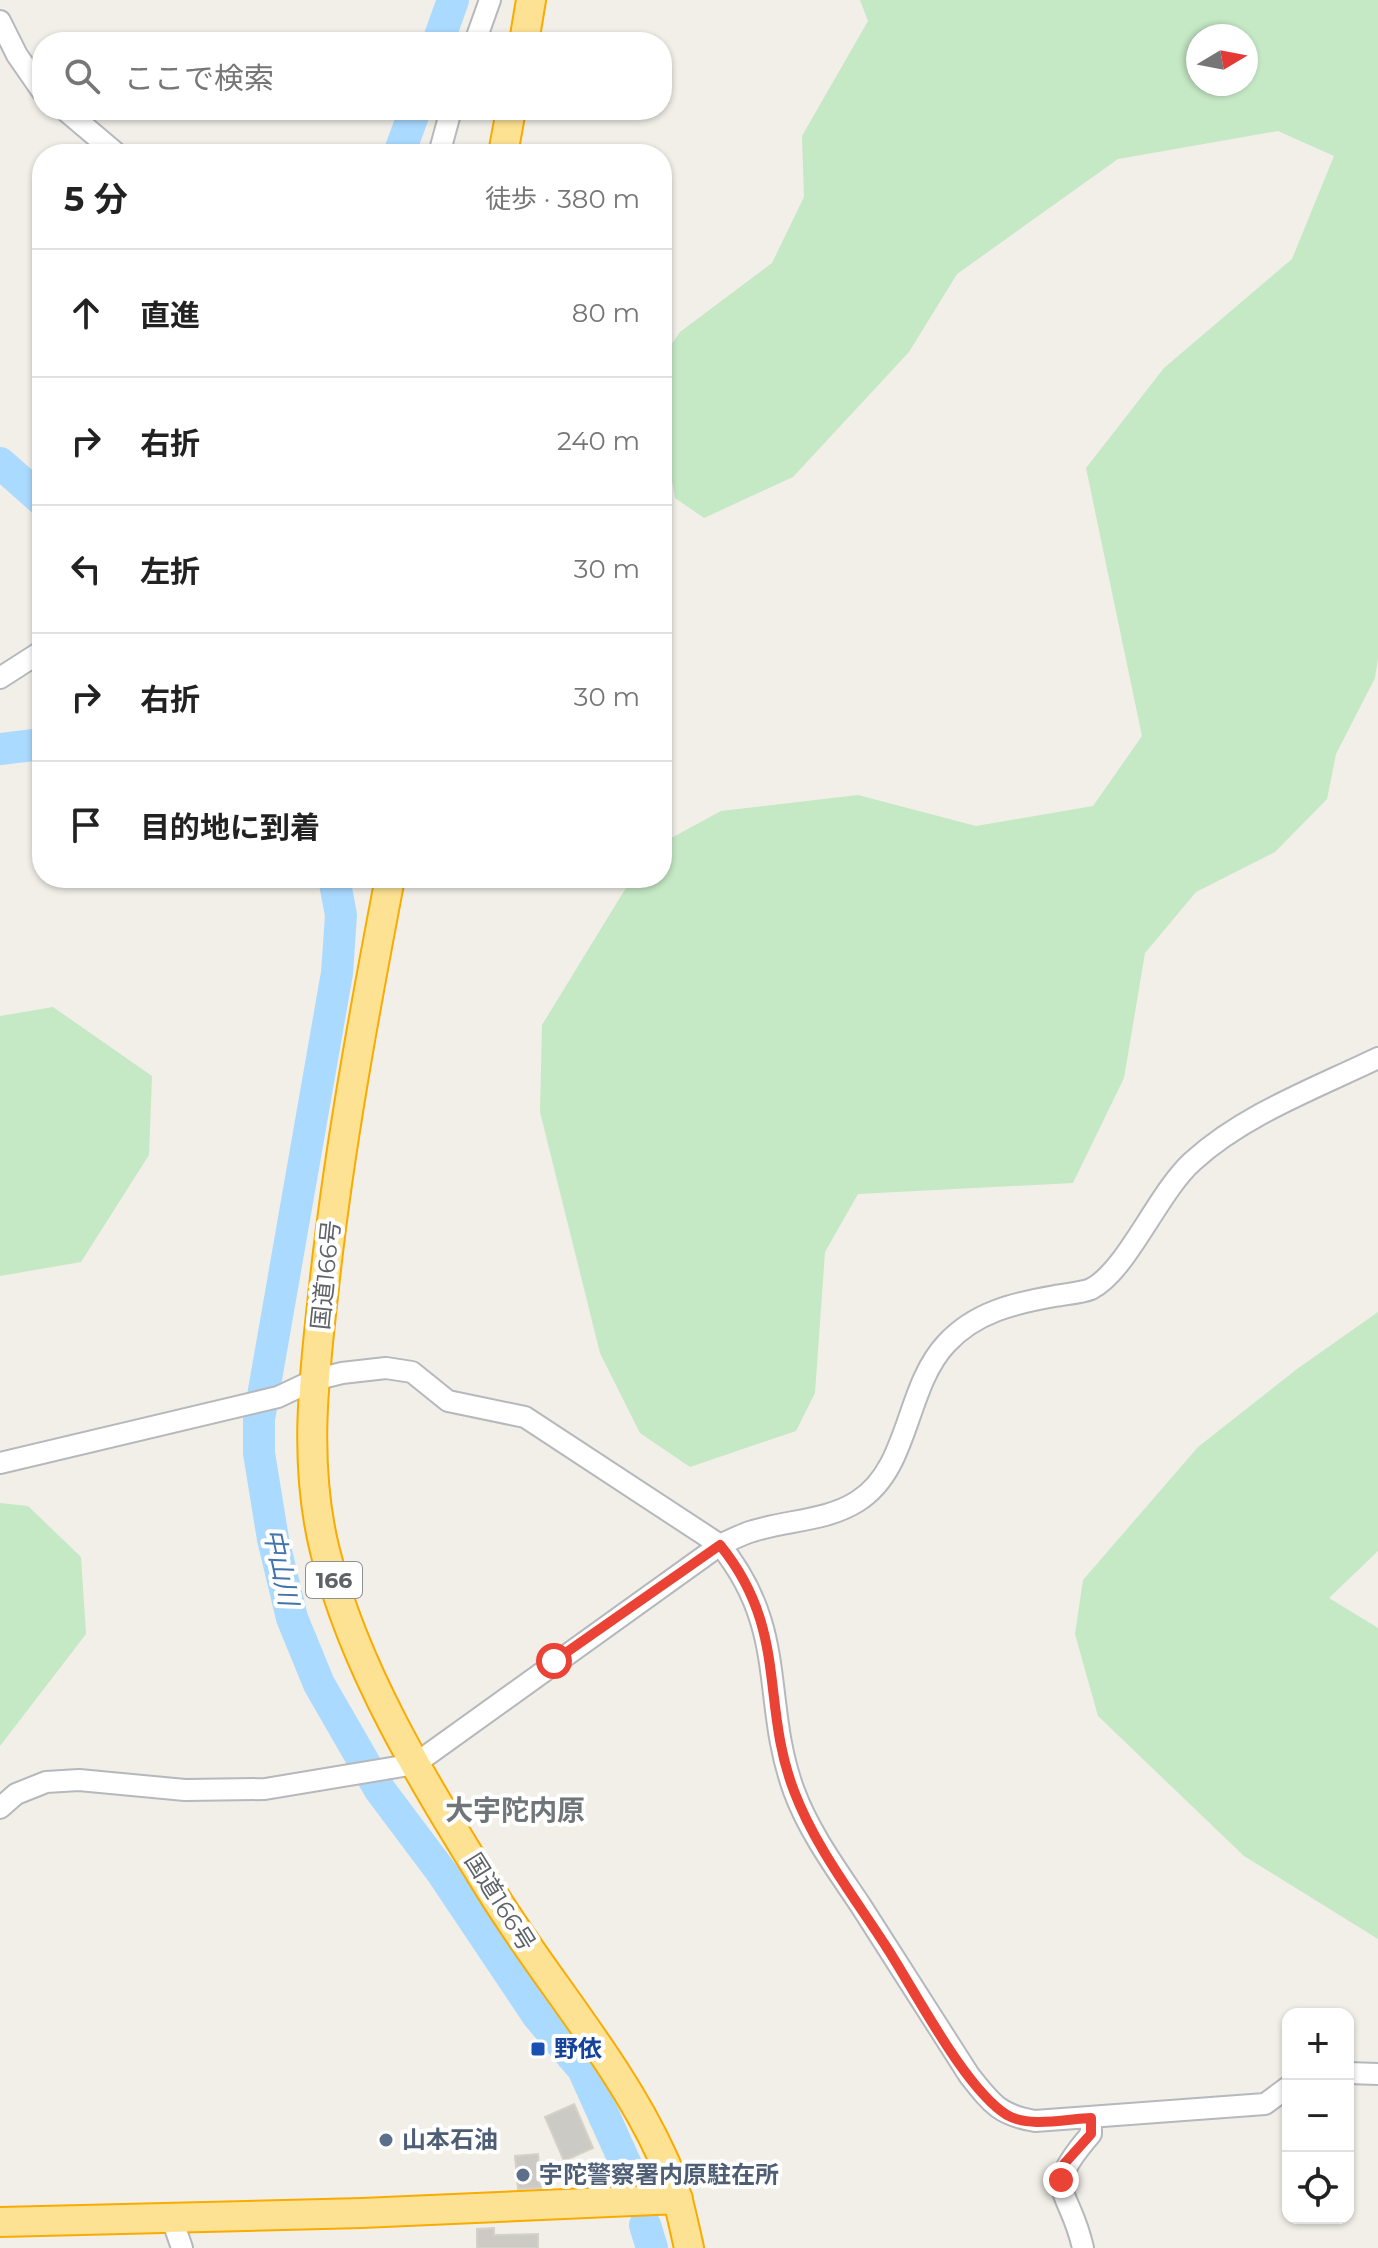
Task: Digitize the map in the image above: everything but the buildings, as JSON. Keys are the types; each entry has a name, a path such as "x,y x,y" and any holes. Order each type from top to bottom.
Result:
{"highway":[{"path":"526,32 531,0"},
{"path":"505,144 509,120"},
{"name":"国道166号","path":"388,888 335,1191 314,1380 311,1438 314,1494 325,1553 357,1646 415,1764 492,1893 637,2107 664,2159 678,2199 689,2248"},
{"path":"0,2222 172,2219 678,2199"}],"street":[{"path":"479,32 490,0"},
{"path":"0,21 32,77"},
{"path":"77,120 105,144"},
{"path":"442,144 448,120"},
{"path":"0,678 32,657"},
{"path":"0,1808 16,1794 46,1782 79,1780 185,1790 265,1789 415,1764 720,1545 752,1531 831,1514 859,1500 881,1479 912,1404 946,1343 975,1321 1004,1305 1090,1289 1112,1271 1164,1194 1192,1161 1244,1123 1378,1058"},
{"path":"0,1463 278,1397 314,1380 342,1373 386,1368 412,1372 448,1401 525,1417 720,1545 742,1572 762,1620 771,1653 787,1769 795,1793 818,1840 933,2020 992,2104 1011,2117 1035,2121 1265,2104 1282,2091"},
{"path":"1354,2073 1378,2074"},
{"path":"1083,2248 1061,2180 1064,2164 1091,2134 1091,2118"},
{"path":"172,2219 182,2248"}],"green space":[{"path":"860,0 1378,0 1378,658 1375,678 1336,754 1327,799 1275,852 1196,892 1145,953 1124,1078 1073,1183 858,1194 825,1252 815,1393 796,1431 690,1467 640,1433 600,1353 540,1112 542,1025 626,888 672,888 672,838 721,811 858,795 976,826 1093,806 1142,736 1086,468 1164,368 1292,259 1334,156 1278,131 1118,159 957,274 909,352 793,477 704,518 675,498 672,481 672,344 680,332 772,263 804,197 802,136 868,21"},
{"path":"53,1007 152,1076 149,1155 81,1262 0,1276 0,1016"},
{"path":"1378,1312 1378,1551 1329,1598 1378,1628 1378,1939 1244,1856 1098,1716 1075,1634 1083,1580 1198,1447 1297,1369"},
{"path":"0,1503 28,1506 81,1557 86,1634 0,1746"}],"waterway":[{"path":"442,32 453,0"},
{"path":"403,144 411,120"},
{"name":"中山川","path":"0,463 32,491"},
{"path":"0,749 32,745"},
{"name":"中山川","path":"336,888 341,915 337,973 259,1419 259,1453 273,1539 292,1618 319,1684 380,1790 443,1874 538,2016 583,2069 627,2167"},
{"name":"中山川","path":"645,2225 652,2248"}],"place":[{"name":"野依","path":"538,2049"},
{"name":"山本石油","path":"386,2140"},
{"name":"宇陀警察署内原駐在所","path":"523,2175"}],"district":[{"name":"大宇陀内原","path":"515,1810"}],"route":[{"path":"554,1661 693,1567 720,1545 742,1572 762,1620 771,1653 787,1769 795,1793 818,1840 933,2020 992,2104 1011,2117 1035,2121 1091,2118 1091,2134 1064,2164 1061,2180"}]}
